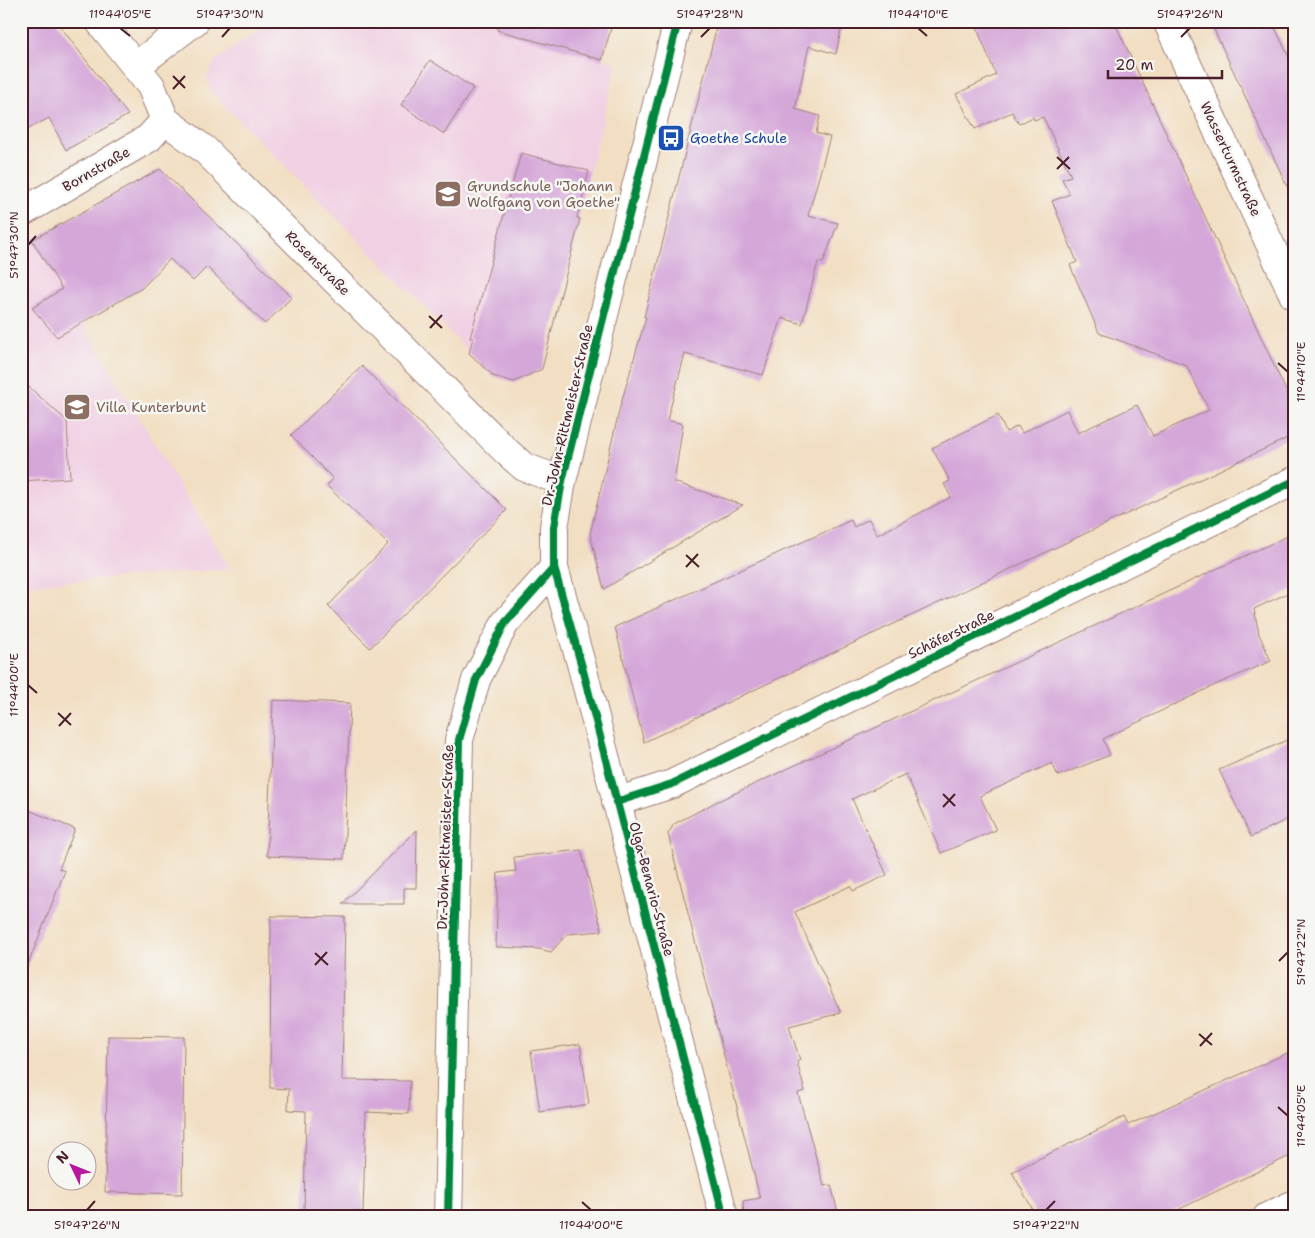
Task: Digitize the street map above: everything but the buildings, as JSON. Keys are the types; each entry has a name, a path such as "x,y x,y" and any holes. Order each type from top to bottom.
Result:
{"street":[{"path":"99,21 151,86 165,120"},
{"path":"136,66 195,21"},
{"name":"Dr.-John-Rittmeister-Straße","path":"448,1217 459,740 476,680 506,623 554,568 554,527 562,481 678,21"},
{"name":"Wasserturmstraße","path":"1168,21 1294,296"},
{"name":"Rosenstraße","path":"165,120 204,150 507,452 524,467 562,481"},
{"name":"Bornstraße","path":"21,213 149,138 165,120"},
{"name":"Schäferstraße","path":"616,802 672,784 1294,481"},
{"name":"Olga-Benario-Straße","path":"554,568 582,667 724,1217"},
{"path":"1267,1217 1294,1204"}],"shaded area":[{"name":"Grundschule \"Johann Wolfgang von Goethe\"","path":"272,21 613,21 602,59 617,63 544,359 514,382 493,376 211,92 207,76 216,60"},
{"name":"Villa Kunterbunt","path":"32,240 230,569 21,585 21,245"}],"cycle path":[{"path":"678,21 562,481 554,527 554,568 582,667 724,1217"},
{"path":"616,802 672,784 1294,481"},
{"path":"448,1217 459,740 476,680 505,623 554,568"}],"place":[{"name":"Goethe Schule","path":"671,138"},
{"name":"Grundschule \"Johann Wolfgang von Goethe\"","path":"448,194"},
{"name":"Villa Kunterbunt","path":"77,407"}]}
